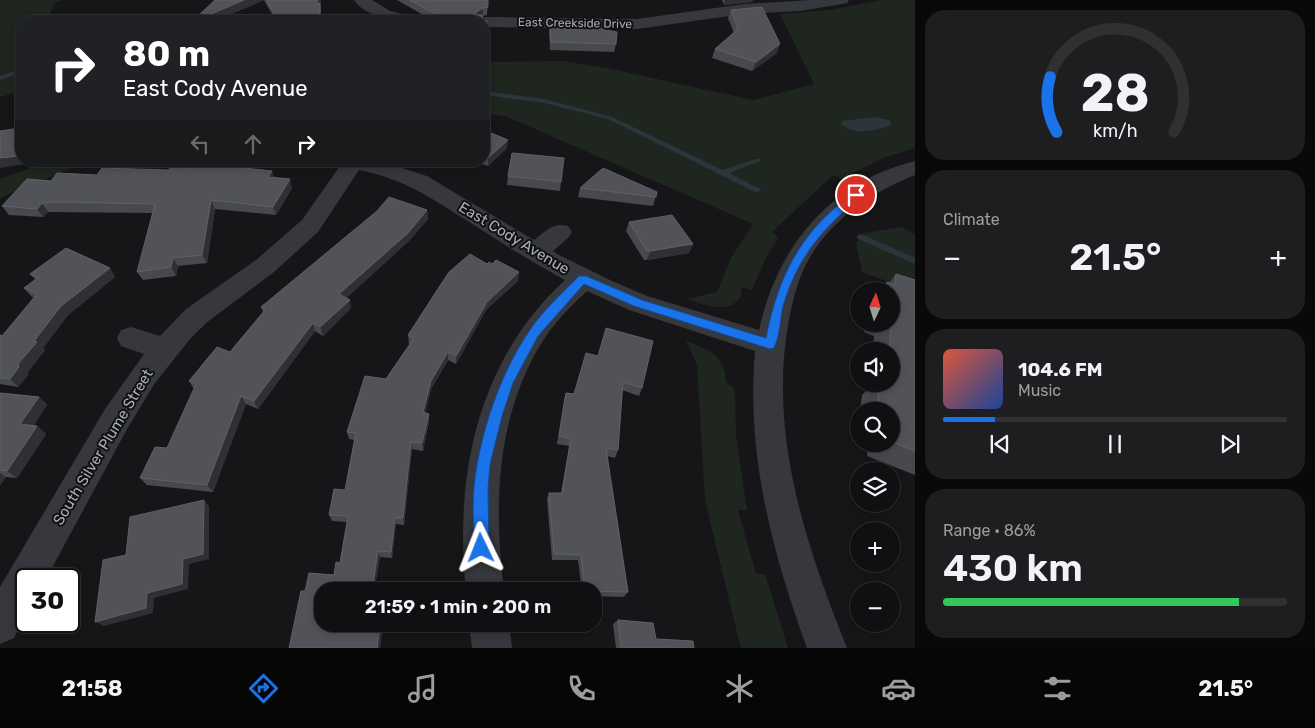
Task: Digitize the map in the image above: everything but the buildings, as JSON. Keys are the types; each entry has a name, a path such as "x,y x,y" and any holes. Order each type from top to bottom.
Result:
{"street":[{"name":"East Creekside Drive","path":"490,21 523,14 613,24 667,21 744,9 800,6 842,0"},
{"path":"364,7 386,15"},
{"path":"667,21 683,37"},
{"name":"South Silver Plume Street","path":"0,624 116,419 131,394 165,348 196,316 265,266 304,231 322,212 346,167"},
{"name":"East Cody Avenue","path":"377,167 394,170 419,181 582,279 638,303 770,344"},
{"path":"827,648 796,560 777,482 769,429 770,344 778,306 786,283 797,259 814,235 842,206 861,192 884,179 915,167"},
{"path":"536,252 560,232"},
{"path":"484,582 480,533 481,489 486,451 495,416 507,383 534,332 582,279"},
{"path":"131,338 165,348"},
{"path":"490,632 492,648"}],"shaded area":[{"path":"0,0 63,0 55,2 50,15 15,15 15,93 0,97"},
{"path":"881,0 915,0 915,148 883,158 842,179 833,175 772,232 778,238 765,260 752,290 742,287 740,298 728,306 714,307 686,299 717,292 731,258 753,224 505,116 490,115 490,62 563,61 607,68 753,100 814,84 780,14 830,10"},
{"path":"875,117 889,120 892,125 860,131 847,128 841,124 842,121"},
{"path":"33,167 75,167 0,198 0,179"},
{"path":"902,227 915,234 915,292 900,286 900,282 888,282 862,272 856,243 865,233"},
{"path":"686,341 702,347 714,355 723,366 726,382 735,389 736,436 747,510 738,510 756,574 765,574 788,648 741,648 705,500 697,365"}],"waterway":[{"path":"0,78 15,73"},
{"path":"490,94 544,101 610,118 723,173"},
{"path":"723,173 758,160"},
{"path":"723,173 758,190"},
{"path":"861,237 915,261"}],"route":[{"path":"481,548 481,489 486,451 495,416 507,383 534,332 548,314 582,279 638,303 770,344 778,306 797,259 825,222 856,195"}]}
